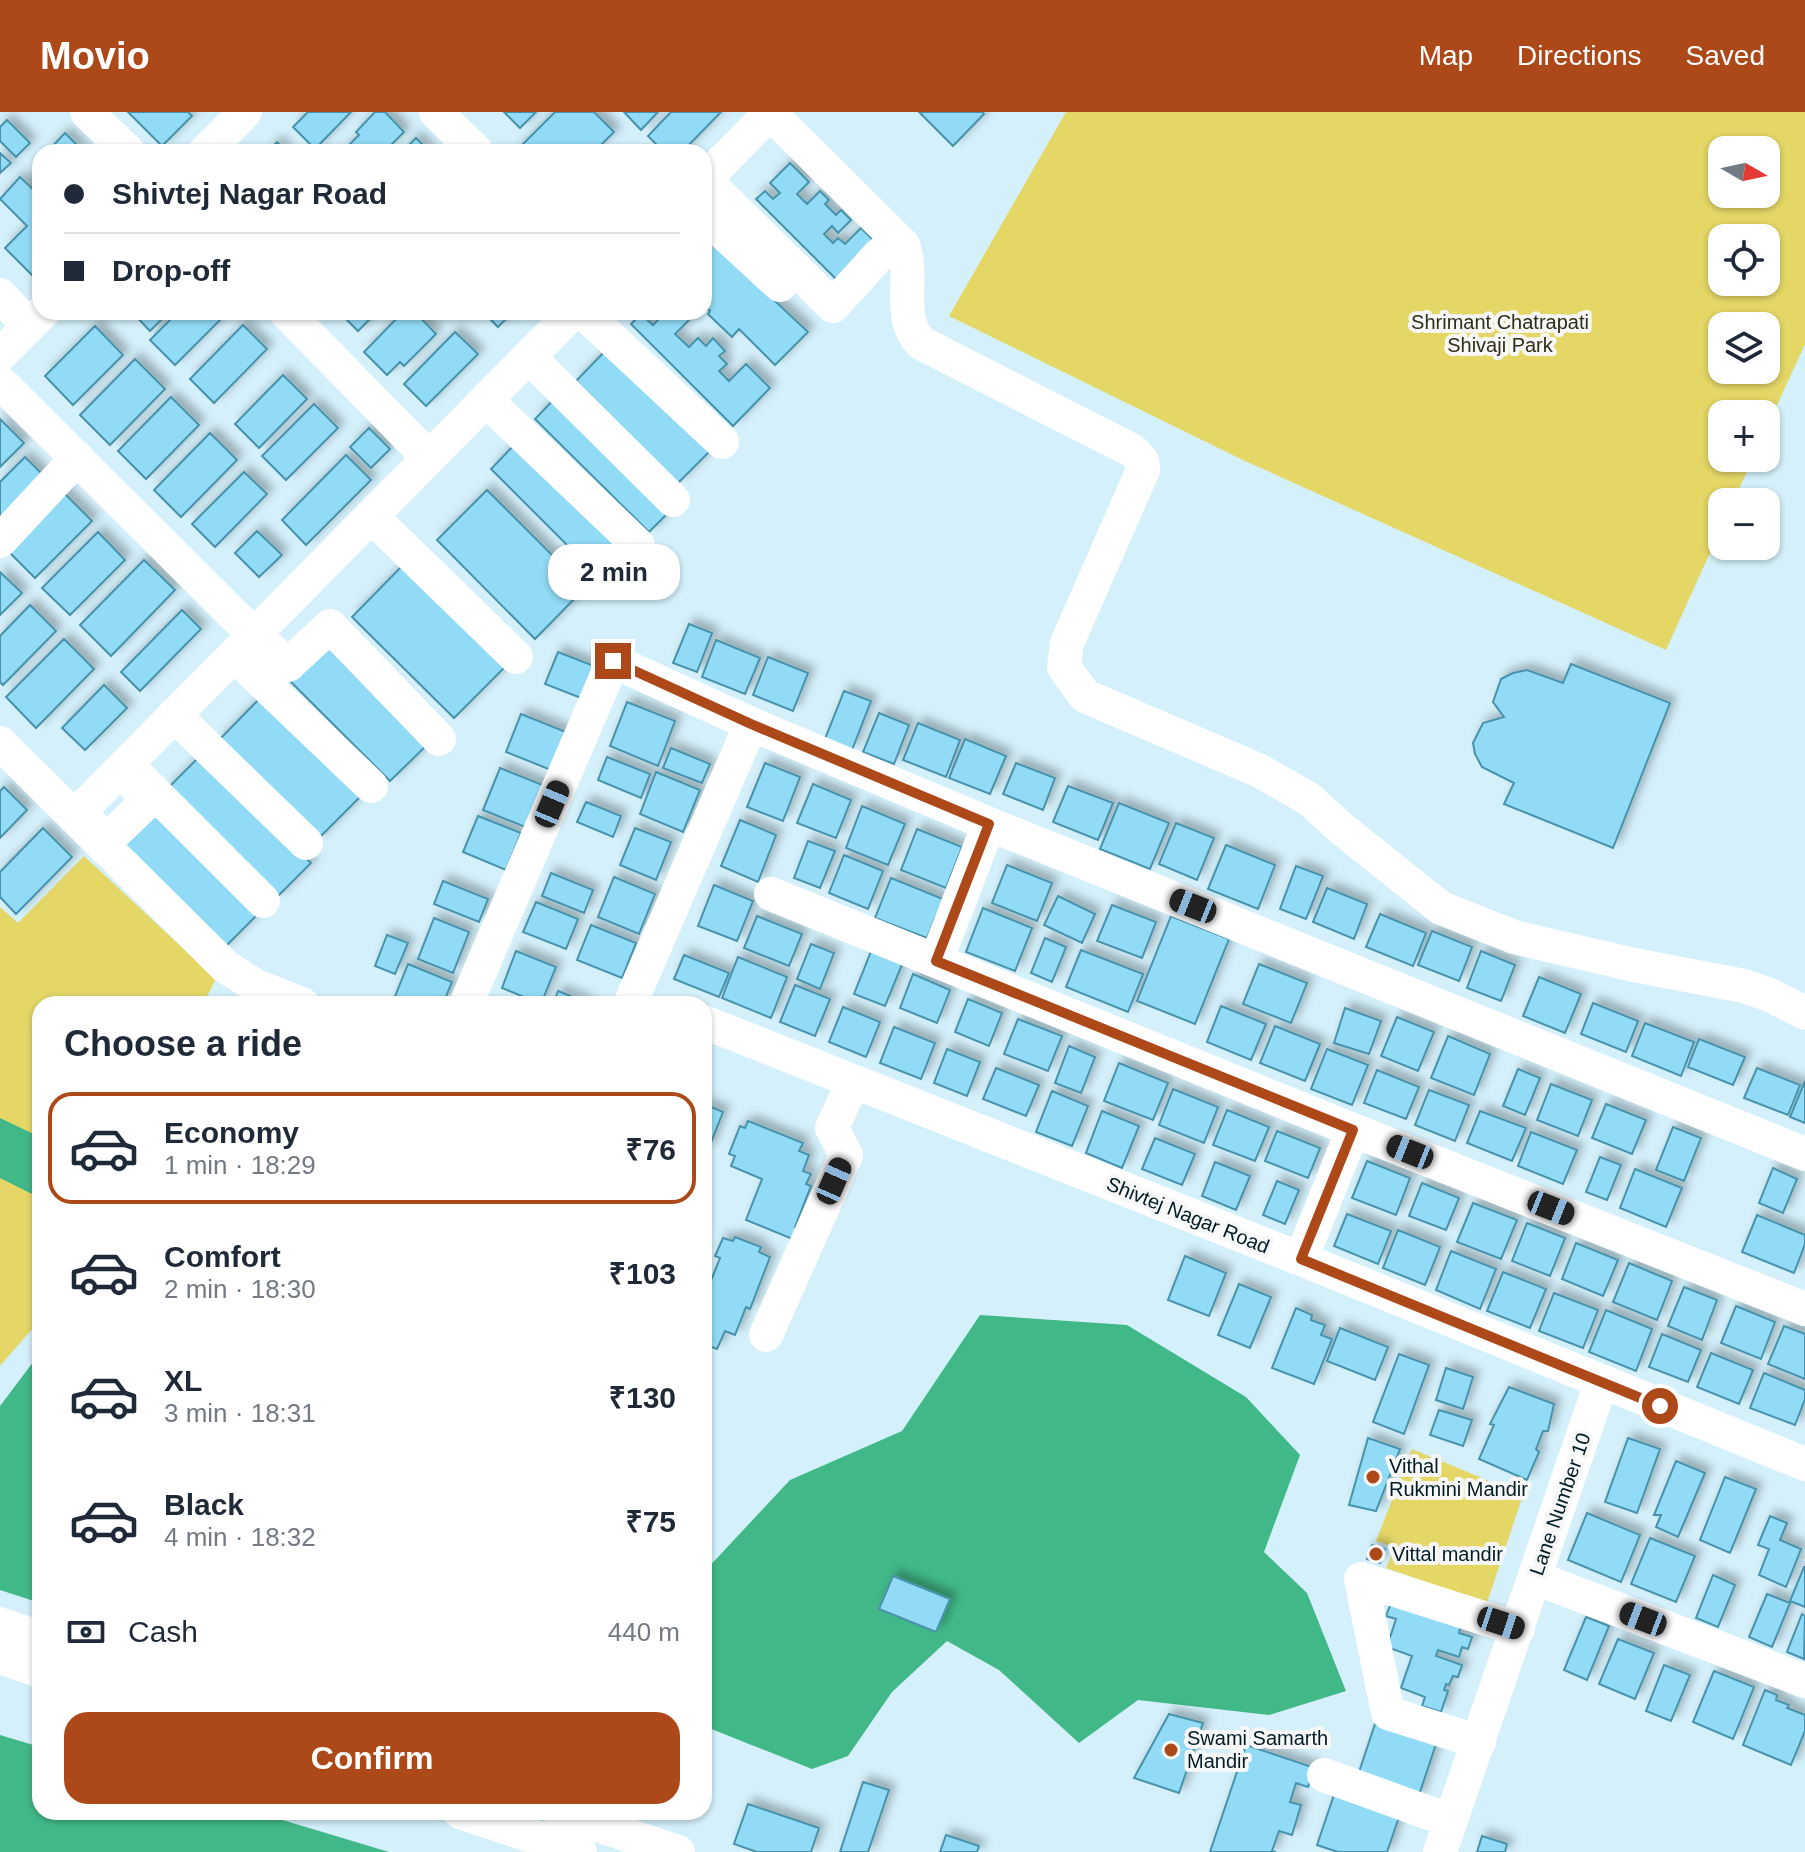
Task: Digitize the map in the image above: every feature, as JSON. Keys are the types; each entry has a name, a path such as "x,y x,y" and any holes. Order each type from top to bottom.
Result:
{"street":[{"path":"87,112 120,144"},
{"path":"213,144 245,112"},
{"path":"436,112 469,144"},
{"path":"712,171 771,112 903,245 908,258 907,320 911,333 921,343 1133,451 1142,461 1143,470 1067,643 1064,667 1085,696 1260,771 1309,799 1441,908 1514,937 1744,986 1805,1013"},
{"path":"712,187 833,306 880,254"},
{"path":"712,222 823,324"},
{"path":"0,295 32,316"},
{"path":"0,355 35,320"},
{"path":"294,320 429,458"},
{"path":"76,814 565,320"},
{"path":"592,320 722,442"},
{"path":"529,357 673,500"},
{"path":"0,382 77,458 371,786"},
{"path":"486,400 638,545"},
{"path":"0,541 77,458"},
{"path":"371,516 516,657"},
{"path":"244,645 288,665 330,626 439,739"},
{"path":"469,996 613,661 751,724 989,824 1805,1154"},
{"path":"174,715 306,843"},
{"path":"643,996 751,724"},
{"path":"0,743 76,814 226,967 256,986 282,996"},
{"path":"123,767 258,901 149,800 123,767"},
{"path":"76,814 107,840 149,800"},
{"path":"936,961 989,824"},
{"path":"771,894 1805,1309"},
{"name":"Shivtej Nagar Road","path":"712,1025 1301,1259 1805,1464"},
{"path":"766,1335 846,1155 832,1128 853,1082"},
{"path":"1301,1259 1353,1130"},
{"name":"Lane Number 10","path":"1446,1836 1601,1383"},
{"path":"1536,1578 1805,1681"},
{"path":"1479,1742 1388,1713 1361,1579 1518,1629"},
{"path":"0,1624 32,1635"},
{"path":"0,1657 32,1668"},
{"path":"1324,1775 1446,1836"},
{"path":"482,1820 566,1850"},
{"path":"583,1820 678,1852"}],"green space":[{"name":"Shrimant Chatrapati Shivaji Park","path":"1066,112 1805,112 1805,344 1779,400 1708,400 1708,472 1747,472 1739,488 1708,488 1708,557 1666,650 1245,461 949,316"},
{"path":"84,856 216,979 207,996 32,996 32,1329 0,1366 0,907 18,923"},
{"path":"1412,1449 1523,1495 1487,1603 1386,1568 1395,1547 1376,1541"}],"shaded area":[{"path":"0,1118 32,1133 32,1194 0,1178"},
{"path":"980,1315 1127,1325 1246,1397 1300,1455 1264,1552 1307,1593 1346,1691 1269,1715 1138,1700 1079,1743 999,1670 947,1641 892,1692 848,1756 812,1769 712,1729 712,1563 790,1480 902,1431"},
{"path":"32,1364 32,1600 0,1590 0,1406"},
{"path":"0,1735 32,1745 32,1820 283,1820 389,1852 0,1852"}],"building":[{"path":"128,112 188,112 192,116 164,144 160,144"},
{"path":"308,112 351,112 320,144 310,144 293,127"},
{"path":"375,112 385,112 404,132 392,144 350,144 359,135 356,132"},
{"path":"504,112 536,112 520,128"},
{"path":"555,112 594,112 614,132 602,144 523,144"},
{"path":"624,112 658,112 641,130"},
{"path":"671,112 721,112 690,144 656,144 648,136"},
{"path":"919,112 982,112 984,114 953,146"},
{"path":"7,120 30,143 16,157 0,141 0,127"},
{"path":"65,133 76,144 55,144"},
{"path":"0,153 11,163 0,173"},
{"path":"790,163 809,182 797,194 807,204 820,191 829,200 825,204 836,215 841,210 851,220 838,233 832,226 824,234 833,243 838,238 845,244 861,228 876,243 838,281 756,199 765,191 773,199 780,193 770,183"},
{"path":"20,177 32,188 32,275 5,248 27,226 0,199"},
{"path":"712,242 808,332 775,365 739,329 732,337 712,318"},
{"path":"140,320 161,320 150,331"},
{"path":"170,320 220,320 175,365 150,340"},
{"path":"347,320 369,320 358,331"},
{"path":"395,320 423,320 436,334 404,366 400,362 387,375 364,352"},
{"path":"491,320 505,320 498,327"},
{"path":"635,320 648,320 653,325 658,320 689,320 675,334 689,347 698,338 706,346 713,338 725,351 719,356 727,364 719,371 729,381 746,364 770,388 733,426 631,324"},
{"path":"243,325 267,349 214,403 190,379"},
{"path":"95,326 123,355 73,405 45,376"},
{"path":"455,332 478,354 426,406 404,384"},
{"path":"610,346 712,449 678,483 576,381"},
{"path":"135,359 165,389 110,445 80,415"},
{"path":"283,375 307,399 259,448 235,424"},
{"path":"559,394 673,508 649,532 535,419"},
{"path":"171,397 199,425 146,479 118,451"},
{"path":"314,404 338,428 286,480 262,456"},
{"path":"0,419 24,443 0,467"},
{"path":"369,428 390,449 371,468 350,447"},
{"path":"210,433 237,460 181,517 154,490"},
{"path":"517,442 636,560 609,587 491,469"},
{"path":"346,455 371,480 306,545 282,520"},
{"path":"25,457 50,482 0,533 0,482"},
{"path":"244,472 267,494 215,547 192,524"},
{"path":"487,490 585,588 535,639 437,540"},
{"path":"62,491 92,521 35,578 6,549"},
{"path":"257,531 282,555 259,577 235,553"},
{"path":"98,532 125,560 70,615 42,588"},
{"path":"144,560 175,590 111,656 80,625"},
{"path":"403,565 505,667 454,718 352,617"},
{"path":"0,572 22,593 0,615"},
{"path":"30,605 56,631 3,685 0,682 0,636"},
{"path":"182,610 201,629 140,691 121,672"},
{"path":"689,624 712,633 697,672 673,663"},
{"path":"64,639 94,669 36,728 6,697"},
{"path":"326,640 429,743 390,781 288,679"},
{"path":"716,640 760,658 745,694 702,677"},
{"path":"558,652 594,666 581,698 545,684"},
{"path":"768,657 808,673 793,711 753,695"},
{"path":"1571,664 1670,703 1613,848 1504,804 1514,783 1482,767 1475,754 1473,743 1483,723 1504,717 1493,702 1501,679 1527,670 1563,683"},
{"path":"104,685 127,708 85,750 62,728"},
{"path":"844,691 871,701 852,750 825,739"},
{"path":"263,695 363,794 317,840 218,741"},
{"path":"627,702 675,721 658,766 610,746"},
{"path":"879,713 909,725 894,764 863,752"},
{"path":"521,714 571,734 556,772 506,752"},
{"path":"918,723 960,740 946,777 903,760"},
{"path":"965,739 1006,756 990,794 949,778"},
{"path":"671,748 710,764 702,783 663,768"},
{"path":"202,754 311,863 276,898 167,789"},
{"path":"607,757 650,774 641,798 598,780"},
{"path":"765,763 800,777 783,821 747,807"},
{"path":"1016,763 1055,778 1043,810 1003,794"},
{"path":"500,768 545,786 528,828 483,810"},
{"path":"656,772 700,790 683,832 640,814"},
{"path":"813,784 851,800 836,838 797,823"},
{"path":"1068,786 1113,803 1098,840 1053,822"},
{"path":"4,787 27,810 0,838 0,791"},
{"path":"586,802 621,816 613,837 577,822"},
{"path":"1119,803 1169,823 1150,869 1100,849"},
{"path":"862,806 905,824 888,865 846,848"},
{"path":"154,807 260,912 222,950 117,845"},
{"path":"478,816 521,833 506,870 463,852"},
{"path":"740,820 776,835 758,882 721,866"},
{"path":"1176,823 1214,838 1197,880 1159,864"},
{"path":"43,828 72,857 16,914 0,897 0,872"},
{"path":"635,828 671,842 656,880 620,865"},
{"path":"917,829 962,847 946,888 901,870"},
{"path":"808,841 835,851 820,888 794,878"},
{"path":"1226,845 1275,865 1258,909 1208,889"},
{"path":"844,855 883,871 868,909 829,893"},
{"path":"1007,865 1052,883 1037,921 992,903"},
{"path":"1296,866 1323,876 1306,919 1280,909"},
{"path":"551,873 593,890 584,913 542,896"},
{"path":"614,877 655,894 639,934 598,917"},
{"path":"891,878 943,899 927,938 875,918"},
{"path":"443,881 488,899 479,922 434,904"},
{"path":"714,885 753,901 737,941 698,926"},
{"path":"1327,888 1367,904 1354,939 1313,922"},
{"path":"1058,896 1095,914 1082,943 1044,925"},
{"path":"536,902 578,919 566,949 523,932"},
{"path":"1112,905 1156,922 1142,958 1097,941"},
{"path":"983,908 1032,928 1015,971 966,952"},
{"path":"1380,914 1426,933 1413,966 1366,947"},
{"path":"757,916 802,934 789,966 744,948"},
{"path":"1171,916 1229,939 1195,1024 1137,1001"},
{"path":"434,918 469,932 453,973 418,959"},
{"path":"591,925 636,943 622,978 577,960"},
{"path":"1432,931 1472,947 1459,981 1418,965"},
{"path":"387,935 408,943 395,974 375,966"},
{"path":"1045,938 1066,947 1052,982 1031,973"},
{"path":"811,944 834,953 820,989 797,979"},
{"path":"872,949 903,962 885,1006 854,994"},
{"path":"1081,950 1143,974 1128,1012 1066,987"},
{"path":"516,951 556,967 544,996 522,996 502,988"},
{"path":"1481,951 1515,965 1501,1001 1467,988"},
{"path":"684,955 729,973 719,997 674,979"},
{"path":"738,957 787,977 771,1018 722,998"},
{"path":"408,964 452,982 446,996 395,996"},
{"path":"1259,964 1307,983 1291,1023 1243,1004"},
{"path":"913,974 950,990 937,1023 900,1008"},
{"path":"1539,977 1581,994 1565,1033 1523,1016"},
{"path":"795,985 830,999 815,1036 780,1022"},
{"path":"968,999 1002,1013 989,1046 955,1032"},
{"path":"1593,1003 1638,1021 1626,1052 1581,1034"},
{"path":"1221,1006 1266,1024 1251,1060 1207,1042"},
{"path":"843,1007 880,1022 866,1057 829,1042"},
{"path":"1345,1008 1381,1021 1369,1054 1334,1043"},
{"path":"1397,1017 1434,1032 1418,1071 1381,1056"},
{"path":"1018,1019 1062,1036 1048,1071 1004,1054"},
{"path":"1645,1023 1694,1042 1681,1076 1632,1056"},
{"path":"1275,1026 1320,1044 1305,1081 1260,1063"},
{"path":"894,1027 935,1043 921,1079 880,1063"},
{"path":"1448,1036 1490,1054 1474,1095 1431,1078"},
{"path":"1699,1039 1745,1057 1733,1085 1688,1067"},
{"path":"1069,1046 1095,1057 1081,1093 1055,1083"},
{"path":"947,1049 980,1062 967,1096 934,1083"},
{"path":"1327,1049 1368,1065 1352,1105 1311,1089"},
{"path":"1119,1063 1168,1083 1153,1120 1104,1101"},
{"path":"996,1068 1039,1085 1026,1116 983,1099"},
{"path":"1757,1068 1800,1085 1788,1115 1744,1098"},
{"path":"1518,1069 1540,1078 1525,1115 1503,1106"},
{"path":"1377,1070 1419,1087 1406,1119 1364,1103"},
{"path":"1805,1081 1805,1123 1790,1117"},
{"path":"1551,1084 1592,1100 1578,1136 1537,1120"},
{"path":"1173,1089 1218,1107 1204,1143 1159,1125"},
{"path":"1429,1090 1469,1105 1455,1141 1415,1125"},
{"path":"1052,1091 1088,1106 1072,1146 1036,1132"},
{"path":"1606,1104 1646,1120 1632,1154 1592,1138"},
{"path":"712,1107 723,1112 712,1140"},
{"path":"1227,1110 1269,1127 1255,1161 1213,1145"},
{"path":"1102,1111 1139,1126 1122,1168 1086,1153"},
{"path":"1480,1111 1526,1128 1512,1161 1467,1143"},
{"path":"748,1121 803,1143 799,1151 809,1155 803,1171 811,1174 806,1184 811,1186 795,1227 799,1229 795,1240 746,1220 762,1179 731,1166 735,1156 729,1154 740,1126 745,1128"},
{"path":"1673,1127 1701,1138 1684,1181 1656,1170"},
{"path":"1277,1131 1320,1148 1308,1178 1265,1161"},
{"path":"1531,1132 1577,1150 1563,1184 1518,1166"},
{"path":"1155,1138 1195,1154 1182,1185 1142,1169"},
{"path":"1600,1157 1621,1165 1607,1200 1586,1192"},
{"path":"1367,1161 1410,1178 1396,1215 1352,1198"},
{"path":"1215,1162 1250,1176 1236,1210 1202,1196"},
{"path":"1773,1168 1797,1179 1783,1213 1759,1203"},
{"path":"1635,1169 1682,1188 1666,1227 1620,1208"},
{"path":"1277,1181 1299,1190 1285,1224 1263,1215"},
{"path":"1422,1183 1459,1198 1446,1230 1409,1216"},
{"path":"1473,1203 1517,1220 1501,1259 1457,1242"},
{"path":"1347,1214 1391,1231 1378,1264 1334,1246"},
{"path":"1757,1215 1805,1235 1805,1244 1794,1273 1742,1252"},
{"path":"1527,1223 1565,1238 1550,1276 1512,1261"},
{"path":"1398,1230 1440,1247 1425,1285 1383,1268"},
{"path":"735,1237 761,1247 759,1252 770,1257 750,1309 746,1307 735,1335 725,1331 717,1349 712,1347 712,1278 720,1258 715,1256 723,1238 733,1241"},
{"path":"1576,1243 1618,1260 1603,1296 1562,1279"},
{"path":"1451,1251 1496,1269 1480,1309 1436,1290"},
{"path":"1185,1256 1226,1273 1209,1316 1168,1300"},
{"path":"1629,1263 1672,1281 1657,1320 1613,1302"},
{"path":"1503,1272 1546,1289 1530,1328 1487,1311"},
{"path":"1239,1284 1271,1297 1250,1348 1218,1335"},
{"path":"1684,1287 1717,1300 1702,1340 1668,1326"},
{"path":"1554,1293 1598,1310 1583,1348 1539,1331"},
{"path":"1736,1306 1775,1322 1761,1359 1721,1343"},
{"path":"1296,1308 1312,1315 1311,1320 1325,1325 1321,1335 1332,1339 1314,1384 1272,1368"},
{"path":"1606,1310 1652,1329 1636,1371 1589,1352"},
{"path":"1784,1326 1805,1334 1805,1379 1768,1364"},
{"path":"1340,1328 1388,1347 1375,1380 1327,1361"},
{"path":"1662,1334 1701,1350 1688,1382 1649,1367"},
{"path":"1711,1353 1753,1370 1739,1404 1697,1387"},
{"path":"1399,1354 1429,1365 1404,1434 1373,1422"},
{"path":"1446,1368 1473,1377 1463,1409 1436,1400"},
{"path":"1764,1373 1805,1390 1805,1399 1795,1425 1750,1408"},
{"path":"1509,1387 1554,1404 1548,1431 1543,1431 1536,1449 1539,1452 1527,1480 1479,1459 1494,1425 1490,1424"},
{"path":"1439,1410 1472,1420 1463,1446 1430,1435"},
{"name":"Vithal Rukmini Mandir","path":"1368,1438 1400,1449 1376,1511 1349,1505"},
{"path":"1628,1438 1660,1449 1637,1513 1605,1502"},
{"path":"1676,1461 1705,1473 1678,1537 1656,1527 1661,1515 1654,1515"},
{"path":"1725,1477 1756,1489 1730,1553 1700,1540"},
{"path":"1587,1513 1640,1535 1621,1582 1568,1560"},
{"path":"1770,1516 1787,1523 1780,1540 1801,1549 1786,1587 1759,1575 1769,1549 1758,1545"},
{"path":"1650,1538 1695,1556 1676,1602 1631,1584"},
{"name":"Vittal mandir","path":"1372,1545 1385,1549 1380,1563 1367,1559"},
{"path":"1805,1567 1805,1607 1790,1601"},
{"path":"1713,1575 1735,1585 1718,1627 1696,1618"},
{"path":"893,1576 950,1599 936,1632 879,1609"},
{"path":"1767,1594 1790,1603 1772,1647 1749,1637"},
{"path":"1394,1595 1462,1621 1459,1633 1472,1637 1468,1649 1462,1647 1459,1657 1438,1650 1436,1656 1462,1665 1458,1677 1453,1676 1449,1685 1446,1684 1444,1690 1448,1691 1441,1712 1422,1706 1425,1697 1401,1688 1412,1656 1387,1647 1396,1619 1386,1616"},
{"path":"1802,1614 1805,1616 1804,1659 1787,1652"},
{"path":"1586,1617 1609,1626 1587,1680 1564,1670"},
{"path":"1618,1639 1654,1653 1635,1699 1599,1684"},
{"path":"1664,1665 1690,1675 1671,1721 1646,1711"},
{"path":"1714,1671 1754,1687 1733,1739 1693,1722"},
{"path":"1765,1690 1777,1695 1776,1700 1789,1705 1787,1708 1805,1715 1805,1731 1791,1765 1743,1745"},
{"name":"Swami Samarth Mandir","path":"1169,1714 1203,1723 1179,1793 1134,1778"},
{"path":"1375,1724 1436,1744 1418,1798 1357,1778"},
{"path":"1246,1745 1315,1768 1308,1787 1296,1783 1290,1802 1301,1805 1292,1835 1279,1831 1272,1851 1276,1852 1210,1852"},
{"path":"863,1782 889,1790 868,1852 840,1852"},
{"path":"1335,1792 1400,1814 1387,1852 1338,1852 1317,1845"},
{"path":"748,1804 819,1828 811,1852 757,1852 734,1844"},
{"path":"946,1835 979,1846 977,1852 940,1852"},
{"path":"1482,1836 1507,1844 1505,1852 1477,1852"}],"place":[{"name":"Vithal Rukmini Mandir","path":"1373,1477"},
{"name":"Vittal mandir","path":"1376,1554"},
{"name":"Swami Samarth Mandir","path":"1171,1750"}],"route":[{"path":"613,661 751,724 989,824 936,961 1353,1130 1301,1259 1660,1406"}]}
